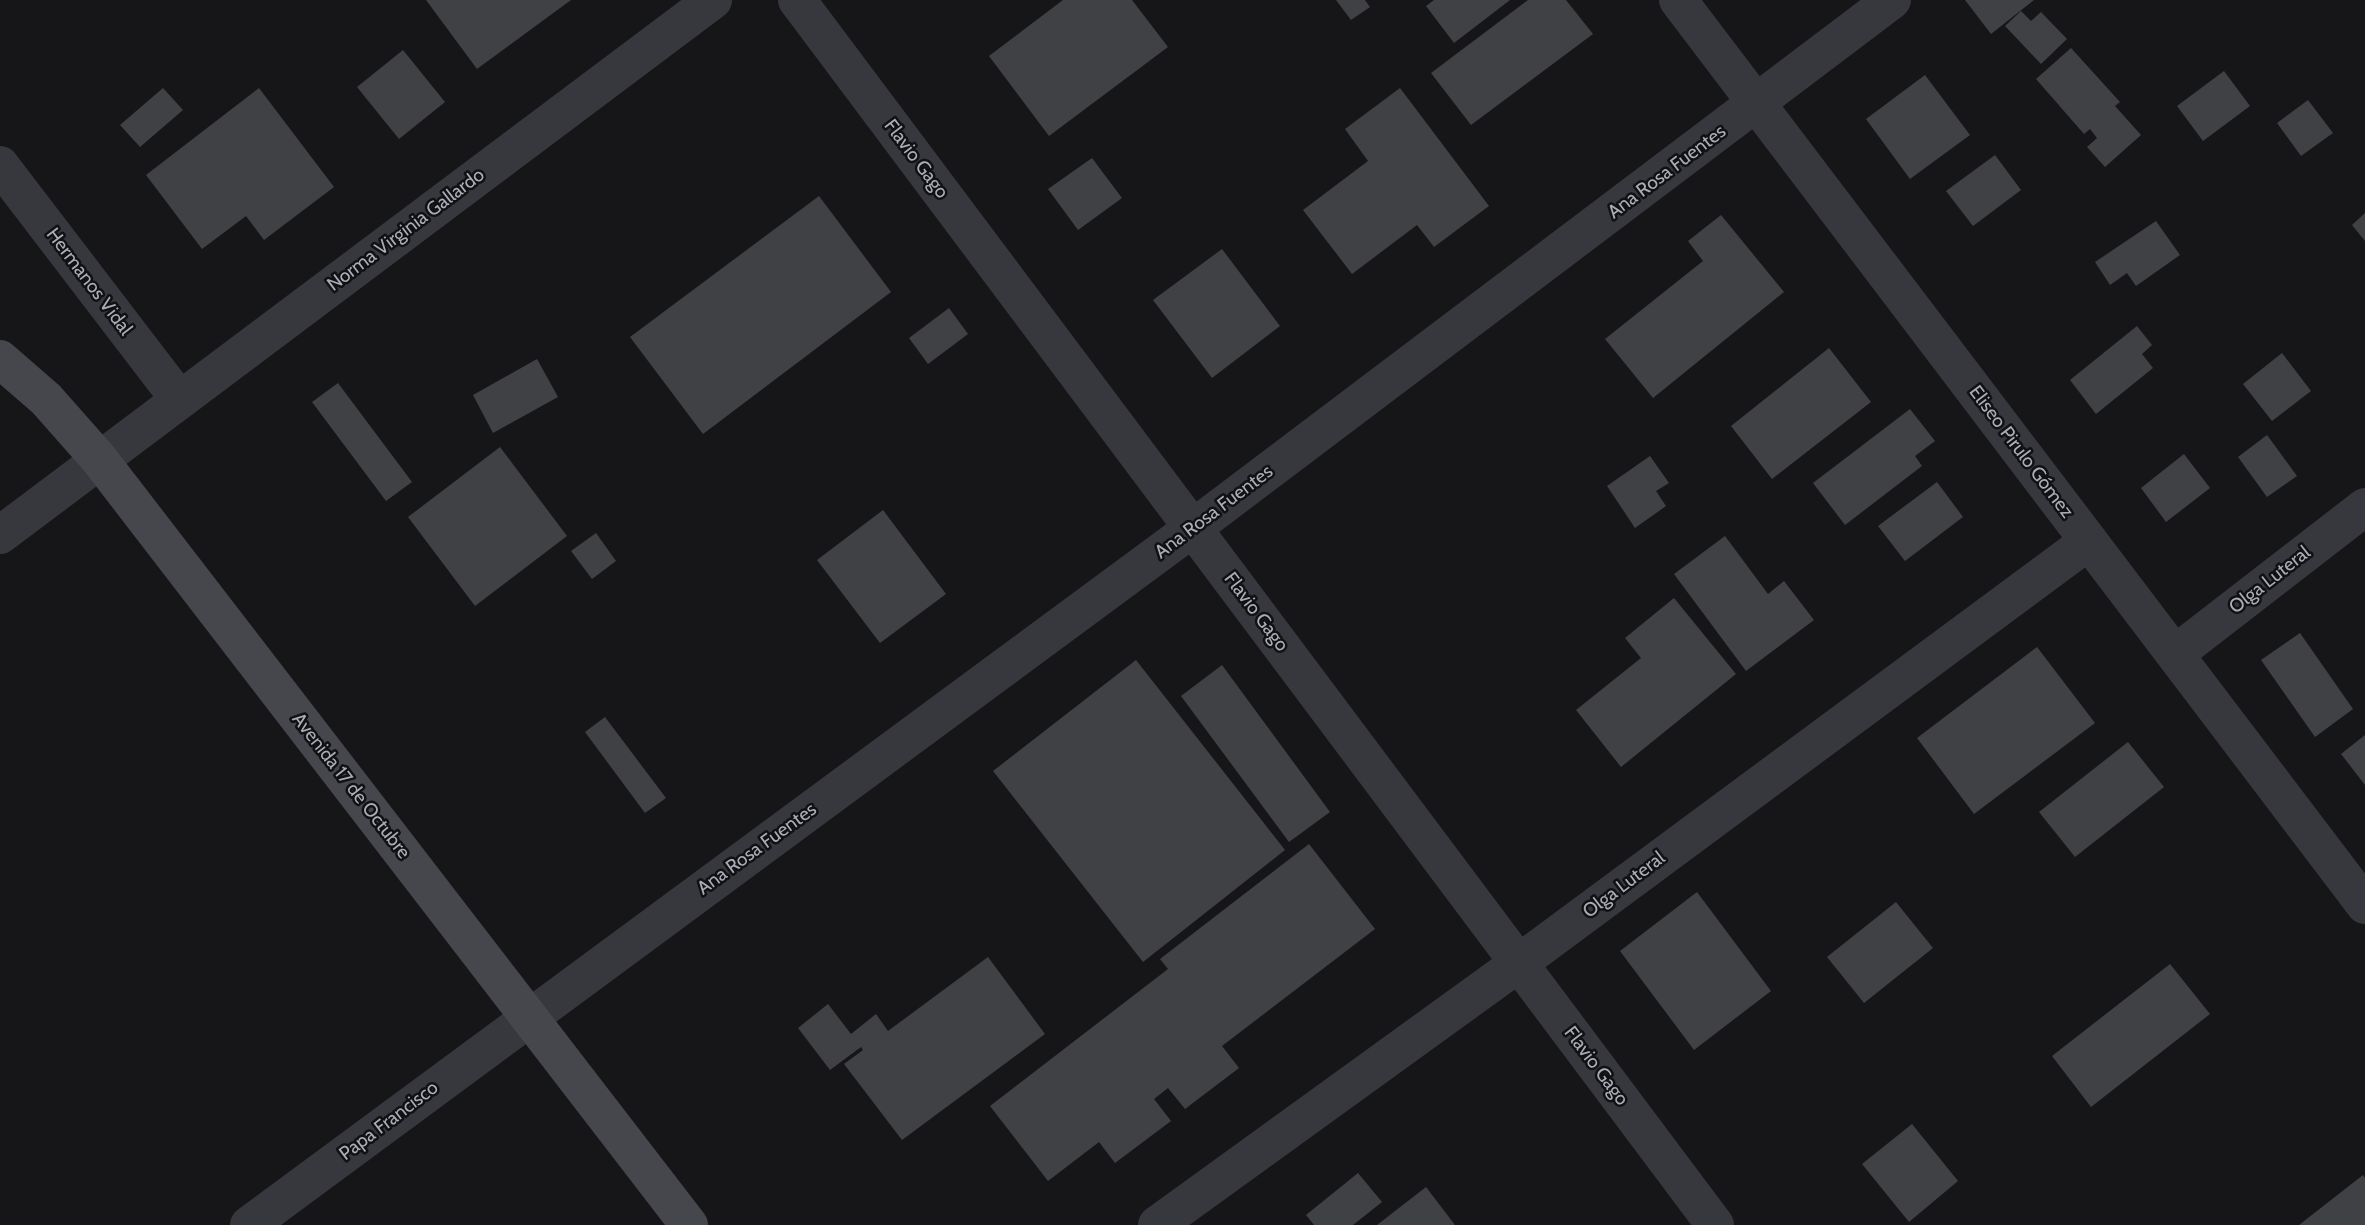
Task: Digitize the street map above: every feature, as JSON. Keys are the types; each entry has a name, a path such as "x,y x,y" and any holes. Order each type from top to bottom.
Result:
{"main road":[{"name":"Avenida 17 de Octubre","path":"0,359 46,399 99,459 689,1225"}],"street":[{"name":"Norma Virginia Gallardo","path":"0,535 713,0"},
{"name":"Flavio Gago","path":"797,0 1714,1225"},
{"name":"Eliseo Pirulo Gómez","path":"1678,0 2365,905"},
{"name":"Ana Rosa Fuentes","path":"530,1017 1193,528 1892,0"},
{"name":"Hermanos Vidal","path":"0,164 179,399"},
{"name":"Olga Luteral","path":"2175,654 2365,507"},
{"name":"Olga Luteral","path":"1157,1225 1519,963 2089,541"},
{"name":"Papa Francisco","path":"249,1225 530,1017"}],"building":[{"path":"426,0 571,0 477,69"},
{"path":"1063,0 1132,0 1168,47 1049,136 989,56"},
{"path":"1336,0 1365,0 1370,7 1351,20"},
{"path":"1434,0 1510,0 1454,43 1426,6"},
{"path":"1528,0 1566,0 1593,34 1471,125 1431,73"},
{"path":"1965,0 2034,0 1991,34"},
{"path":"2021,11 2031,21 2041,12 2067,39 2041,64 2005,26"},
{"path":"2071,48 2120,102 2115,106 2141,135 2105,167 2087,147 2097,138 2090,129 2084,134 2036,79"},
{"path":"403,50 445,102 399,139 357,87"},
{"path":"2224,71 2250,106 2203,141 2177,106"},
{"path":"1925,75 1970,135 1910,179 1866,119"},
{"path":"163,88 183,110 140,147 120,125"},
{"path":"259,88 334,187 264,240 246,216 202,249 146,175"},
{"path":"1400,88 1489,206 1434,247 1417,225 1352,274 1303,210 1368,161 1345,129"},
{"path":"2308,100 2333,133 2301,156 2277,123"},
{"path":"1995,155 2021,190 1973,226 1946,191"},
{"path":"1092,158 1122,198 1078,230 1048,189"},
{"path":"819,196 891,292 703,434 630,337"},
{"path":"2365,213 2365,241 2352,225"},
{"path":"1721,215 1784,292 1653,398 1605,339 1703,261 1688,241"},
{"path":"2156,221 2180,255 2136,286 2127,273 2110,285 2095,262"},
{"path":"1222,249 1280,326 1212,378 1153,300"},
{"path":"949,308 968,334 928,364 909,338"},
{"path":"2137,326 2152,345 2142,354 2153,368 2096,414 2070,380"},
{"path":"1829,348 1871,402 1772,479 1731,426"},
{"path":"2282,353 2311,391 2272,421 2243,384"},
{"path":"537,359 558,397 493,433 473,395"},
{"path":"338,383 412,482 386,501 312,402"},
{"path":"1910,409 1935,441 1915,456 1922,466 1845,525 1813,483"},
{"path":"2267,435 2297,476 2267,497 2238,457"},
{"path":"500,447 567,536 475,606 408,517"},
{"path":"2184,454 2210,488 2166,522 2141,488"},
{"path":"1650,456 1669,483 1656,491 1666,506 1635,528 1607,486"},
{"path":"1937,482 1963,517 1905,561 1878,526"},
{"path":"883,510 946,594 880,643 817,560"},
{"path":"596,533 616,561 592,579 571,551"},
{"path":"1725,536 1768,594 1784,581 1814,620 1746,671 1674,574"},
{"path":"1674,598 1736,674 1621,767 1576,710 1641,658 1625,638"},
{"path":"2300,633 2353,709 2315,737 2261,660"},
{"path":"2037,647 2095,723 1974,814 1917,738"},
{"path":"1136,660 1285,850 1143,962 993,771"},
{"path":"1222,665 1330,812 1289,842 1181,696"},
{"path":"605,717 666,798 645,813 585,732"},
{"path":"2365,735 2365,785 2341,754"},
{"path":"2128,742 2164,787 2075,857 2039,812"},
{"path":"1309,844 1375,929 1222,1046 1239,1068 1185,1109 1168,1088 1154,1099 1171,1121 1115,1163 1099,1142 1048,1181 990,1106 1168,969 1160,959"},
{"path":"1697,892 1771,991 1694,1050 1620,951"},
{"path":"1896,902 1933,948 1864,1003 1827,957"},
{"path":"988,957 1045,1034 902,1140 844,1064 863,1050 861,1047 830,1070 798,1028 828,1004 851,1034 876,1014 888,1031"},
{"path":"2170,964 2210,1014 2091,1107 2052,1056"},
{"path":"1912,1124 1958,1181 1909,1222 1862,1164"},
{"path":"1358,1173 1382,1202 1353,1225 1314,1225 1306,1215"},
{"path":"2363,1175 2365,1225 2299,1225"},
{"path":"1426,1187 1455,1225 1377,1225"}]}
